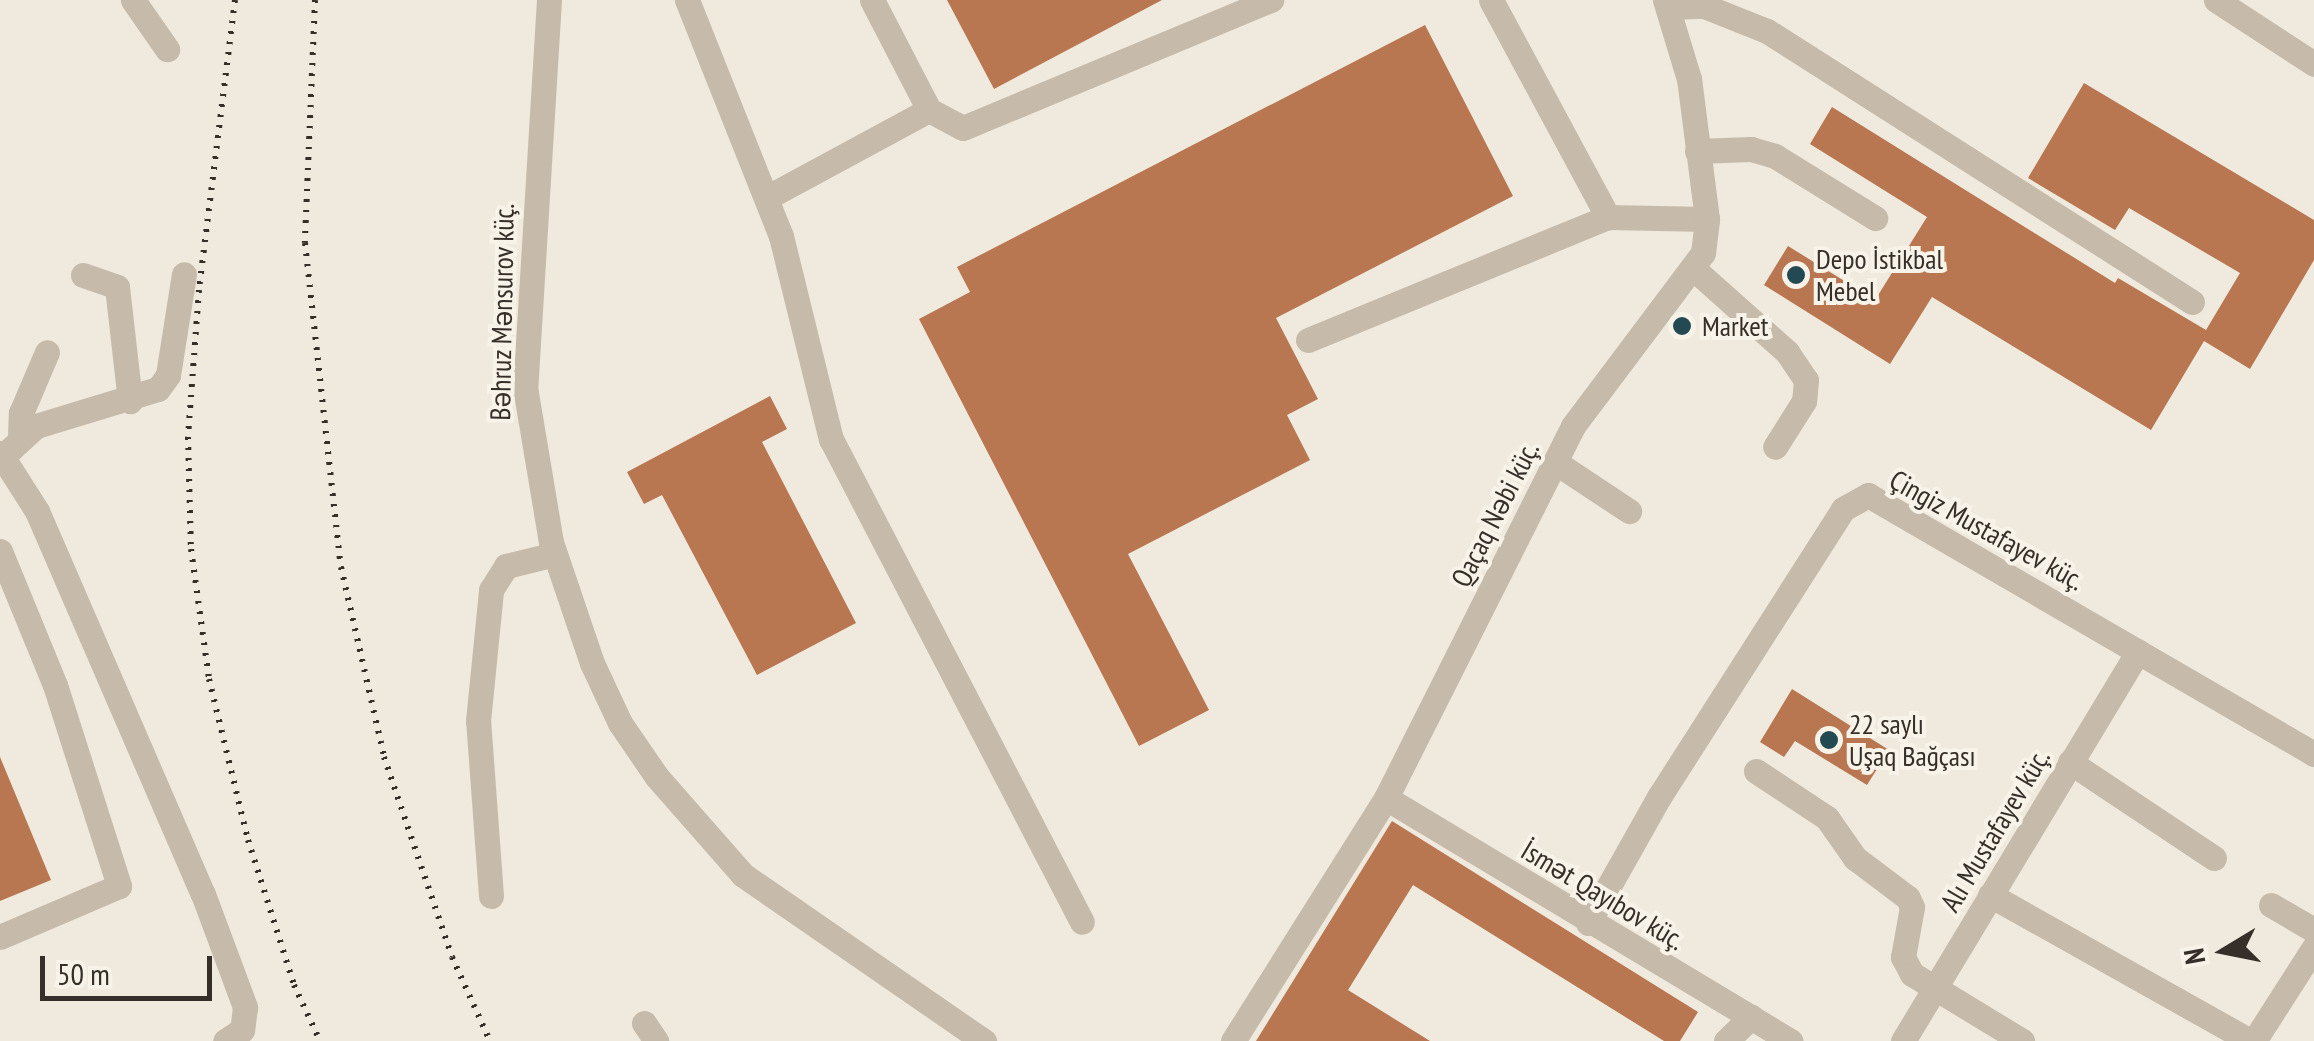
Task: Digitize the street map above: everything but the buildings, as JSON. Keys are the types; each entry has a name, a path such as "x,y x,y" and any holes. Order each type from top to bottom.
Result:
{"street":[{"path":"132,0 167,49"},
{"name":"Bəhruz Mənsurov küç.","path":"549,0 525,386 532,455 556,554 620,723 712,844 822,936 984,1041"},
{"path":"687,0 766,198 830,439 1082,922"},
{"path":"872,0 929,110 948,124 983,124 1271,0"},
{"path":"1491,0 1608,218"},
{"path":"2216,0 2314,64"},
{"path":"1666,3 1704,6 1767,31 2192,302"},
{"name":"Qaçaq Nəbi küç.","path":"1233,1041 1386,798 1592,396 1694,270 1707,219 1689,78 1666,3"},
{"path":"766,198 929,110"},
{"path":"1697,151 1750,149 1774,156 1875,218"},
{"path":"1308,340 1608,218 1707,219"},
{"path":"1694,270 1787,352 1806,380 1804,401 1775,448"},
{"path":"6,451 158,389 168,375 184,274"},
{"path":"83,275 111,280 117,287 130,401"},
{"path":"47,352 6,451 37,511 203,894 244,1006 242,1030 225,1041"},
{"path":"1555,462 1629,511"},
{"name":"Çingiz Mustafayev küç.","path":"1588,923 1725,691 1853,500 1881,498 2314,754"},
{"path":"0,551 55,685 119,886 0,937"},
{"path":"491,896 478,721 491,590 506,566 556,554"},
{"name":"Alı Mustafayev küç.","path":"1903,1041 2138,650"},
{"path":"2070,762 2214,858"},
{"path":"1756,771 1827,818 1856,858 1908,898 1906,968 1935,990 2022,1041"},
{"name":"İsmət Qayıbov küç.","path":"1386,798 1588,923 1791,1041"},
{"path":"1990,895 2252,1041 2314,947"},
{"path":"2272,905 2314,930"},
{"path":"1726,1041 1751,1017"}],"railway":[{"path":"235,0 199,290 188,437 191,549 209,679 248,840 294,985 320,1041"},
{"path":"315,0 305,243 341,567 384,757 452,957 490,1041"}],"place":[{"name":"Depo İstikbal Mebel","path":"1796,275"},
{"name":"Market","path":"1682,326"},
{"name":"22 saylı Uşaq Bağçası","path":"1829,740"}]}
